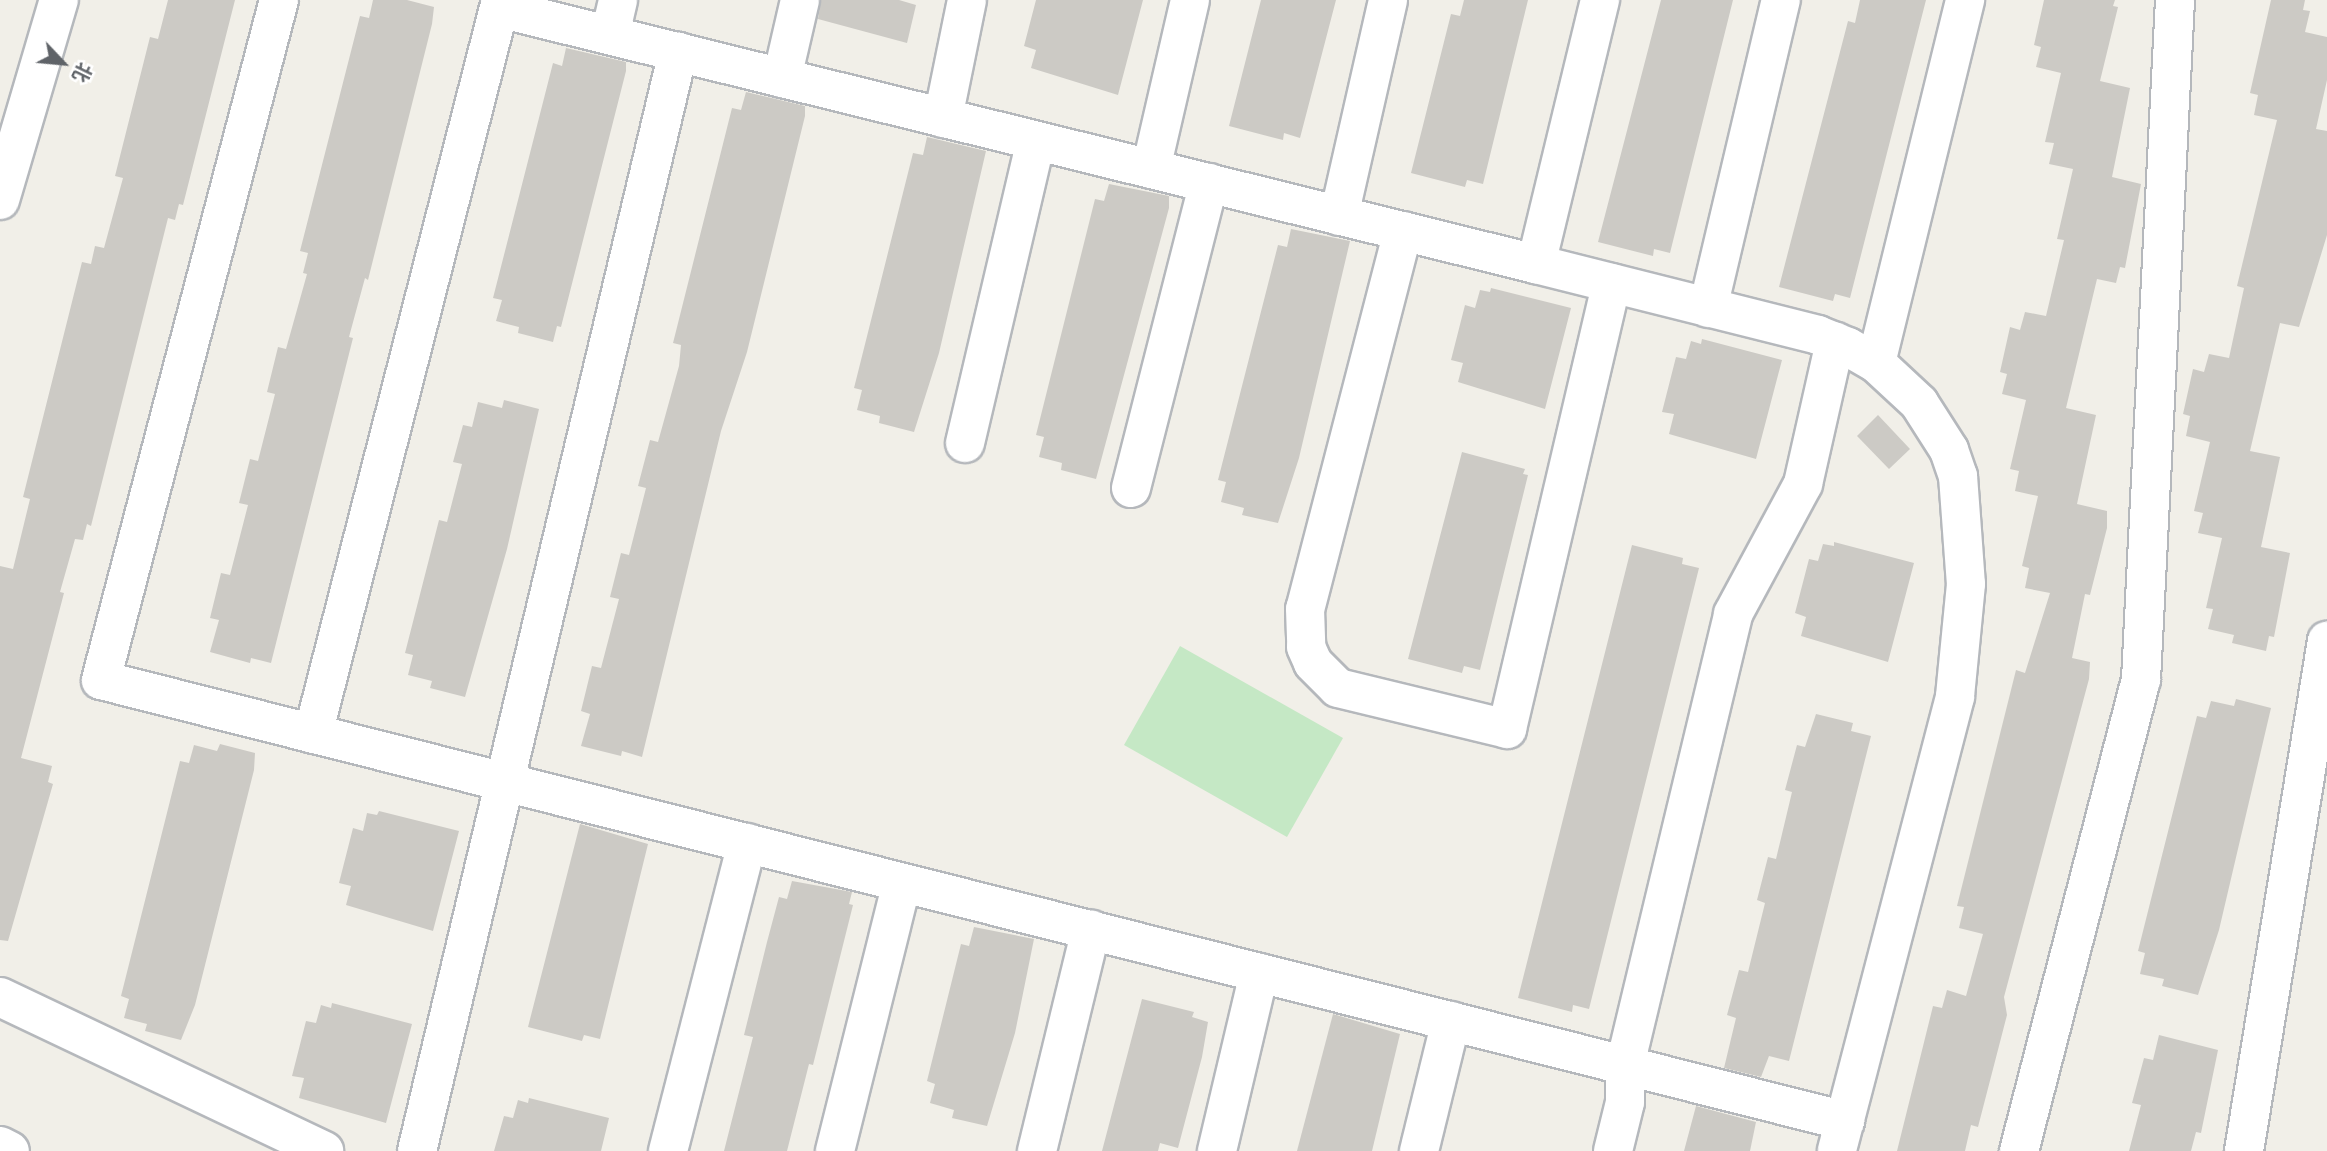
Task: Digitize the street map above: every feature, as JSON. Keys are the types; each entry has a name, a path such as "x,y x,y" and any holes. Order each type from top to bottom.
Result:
{"street":[{"path":"0,200 59,0"},
{"path":"279,0 102,680 313,734 747,843 902,883 1625,1065 1841,1136 1955,697 1966,584 1958,476 1949,450 1919,403 1876,363 1835,342 1708,307 678,52 614,17 499,8 313,734"},
{"path":"782,78 800,0"},
{"path":"943,118 967,0"},
{"path":"1151,169 1190,0"},
{"path":"1339,216 1388,0"},
{"path":"1536,264 1600,0"},
{"path":"1708,307 1781,0"},
{"path":"1876,363 1965,0"},
{"path":"2020,1151 2141,680 2175,0"},
{"path":"416,1151 678,52"},
{"path":"965,443 1036,141"},
{"path":"1131,488 1209,183"},
{"path":"1403,231 1304,609 1306,647 1319,670 1338,688 1507,729 1612,283"},
{"path":"1613,1151 1625,1102 1625,1065 1733,614 1803,484 1835,342"},
{"path":"2244,1151 2327,641"},
{"path":"668,1151 747,843"},
{"path":"835,1151 902,883"},
{"path":"1037,1151 1091,930"},
{"path":"1217,1151 1259,973"},
{"path":"0,997 324,1151"},
{"path":"1419,1151 1451,1021"},
{"path":"0,1146 10,1151"}],"green space":[{"path":"1180,646 1343,738 1287,837 1124,745"}],"building":[{"path":"168,0 235,0 183,205 179,204 175,220 168,218 91,526 87,524 83,540 75,539 60,592 64,593 21,758 52,766 48,782 53,784 8,941 0,940 0,566 13,569 30,499 23,497 82,262 91,264 95,246 104,248 123,178 115,176 150,37 158,39"},
{"path":"373,0 407,0 434,7 432,24 368,280 365,278 349,337 353,338 271,663 251,658 250,663 210,652 219,620 210,618 221,573 230,575 248,505 239,503 250,459 258,461 275,394 267,392 278,347 286,349 307,274 303,273 308,253 300,251 360,16 369,18"},
{"path":"821,0 899,0 916,5 907,43 818,19"},
{"path":"1036,0 1143,0 1118,95 1031,68 1036,50 1024,46"},
{"path":"1261,0 1336,0 1300,138 1284,133 1283,140 1229,126"},
{"path":"1464,0 1528,0 1483,184 1467,180 1465,187 1411,173 1451,14 1460,16"},
{"path":"1661,0 1733,0 1670,253 1654,249 1653,256 1598,242"},
{"path":"1860,0 1926,0 1850,298 1835,294 1833,301 1779,287 1848,21 1855,23"},
{"path":"2044,0 2115,0 2113,6 2118,7 2100,81 2130,88 2112,177 2141,184 2125,268 2120,267 2116,283 2097,279 2066,408 2096,415 2077,504 2107,511 2107,528 2090,595 2085,594 2072,658 2090,662 2089,679 2004,997 2007,1015 1978,1127 1971,1125 1965,1151 1897,1151 1933,1006 1942,1008 1947,990 1966,996 1983,934 1959,928 1964,907 1957,906 2016,670 2025,673 2050,593 2025,588 2029,568 2022,566 2038,496 2015,491 2019,471 2010,469 2026,400 2002,394 2007,374 2000,372 2010,327 2020,330 2025,312 2046,316 2064,240 2057,239 2073,169 2049,164 2054,143 2045,142 2061,73 2036,67 2041,47 2034,45"},
{"path":"2271,0 2305,0 2303,10 2310,11 2305,32 2327,37 2327,80 2316,129 2327,131 2327,235 2299,327 2280,323 2250,451 2280,457 2261,547 2290,553 2274,637 2269,636 2266,651 2232,643 2234,635 2208,629 2213,609 2206,608 2222,538 2198,533 2203,513 2194,511 2210,442 2186,436 2190,416 2183,414 2193,369 2204,372 2209,354 2229,358 2244,288 2237,286 2277,120 2254,115 2258,95 2250,93"},
{"path":"566,48 626,62 626,71 561,327 557,326 553,342 518,333 519,327 496,321 502,300 493,298 553,63 562,66"},
{"path":"746,92 805,106 805,116 747,352 721,431 642,757 622,751 621,756 581,746 590,714 581,711 592,666 601,668 619,599 610,597 621,553 629,555 646,488 638,486 650,440 658,442 679,366 681,345 673,343 732,108 741,110"},
{"path":"927,137 986,151 939,353 914,432 879,423 880,416 857,410 862,390 854,388 913,153 923,155"},
{"path":"1109,184 1169,196 1169,208 1096,479 1061,470 1062,463 1039,457 1044,437 1036,435 1095,199 1104,201"},
{"path":"1291,229 1350,241 1299,458 1278,523 1242,515 1244,508 1221,502 1226,482 1218,480 1278,245 1287,247"},
{"path":"1491,288 1571,308 1545,409 1458,382 1463,363 1451,360 1465,305 1475,308 1480,290 1490,292"},
{"path":"1702,339 1782,360 1756,459 1669,434 1674,414 1662,412 1676,357 1686,359 1691,341 1701,344"},
{"path":"504,400 539,409 507,549 465,697 430,688 432,681 408,675 413,655 405,653 439,520 447,522 462,464 453,462 463,425 472,427 478,402 502,408"},
{"path":"1878,415 1910,449 1889,469 1857,436"},
{"path":"1462,452 1525,469 1523,474 1528,475 1480,670 1464,666 1462,673 1408,659"},
{"path":"1834,542 1914,563 1888,662 1801,636 1806,617 1795,613 1809,559 1818,561 1823,544 1834,546"},
{"path":"1632,545 1683,558 1682,564 1699,568 1589,1009 1573,1005 1572,1012 1518,998"},
{"path":"2236,699 2271,708 2219,930 2198,995 2162,986 2164,979 2140,974 2145,953 2138,951 2197,716 2206,718 2211,701 2234,706"},
{"path":"1816,714 1853,723 1851,731 1871,736 1789,1061 1769,1056 1761,1077 1724,1068 1736,1018 1727,1015 1739,970 1748,972 1765,903 1757,900 1768,857 1776,859 1792,792 1785,790 1797,745 1805,747"},
{"path":"220,744 255,753 254,770 195,1005 181,1040 145,1031 147,1024 124,1018 129,999 121,996 180,761 189,763 194,745 217,751"},
{"path":"379,811 459,831 433,931 346,905 351,886 339,883 353,828 363,831 367,813 377,815"},
{"path":"580,824 648,844 600,1039 584,1035 582,1041 528,1027"},
{"path":"792,881 852,892 849,904 853,905 813,1065 809,1064 787,1151 724,1151 753,1037 744,1035 767,942 779,897 787,899"},
{"path":"974,927 1034,939 1015,1033 987,1126 952,1118 954,1110 930,1103 935,1084 927,1081 961,944 969,946"},
{"path":"1142,999 1194,1012 1192,1017 1208,1022 1202,1057 1178,1148 1160,1143 1158,1151 1102,1151"},
{"path":"332,1003 412,1024 386,1123 299,1098 304,1078 292,1076 306,1021 316,1023 321,1005 331,1008"},
{"path":"1333,1014 1400,1034 1372,1151 1297,1151"},
{"path":"2159,1035 2218,1050 2201,1133 2196,1132 2191,1151 2129,1151 2141,1105 2132,1103 2144,1058 2153,1060"},
{"path":"529,1098 609,1118 601,1151 494,1151 504,1116 513,1118 518,1100 528,1103"},
{"path":"1696,1106 1756,1122 1750,1151 1684,1151"}]}
